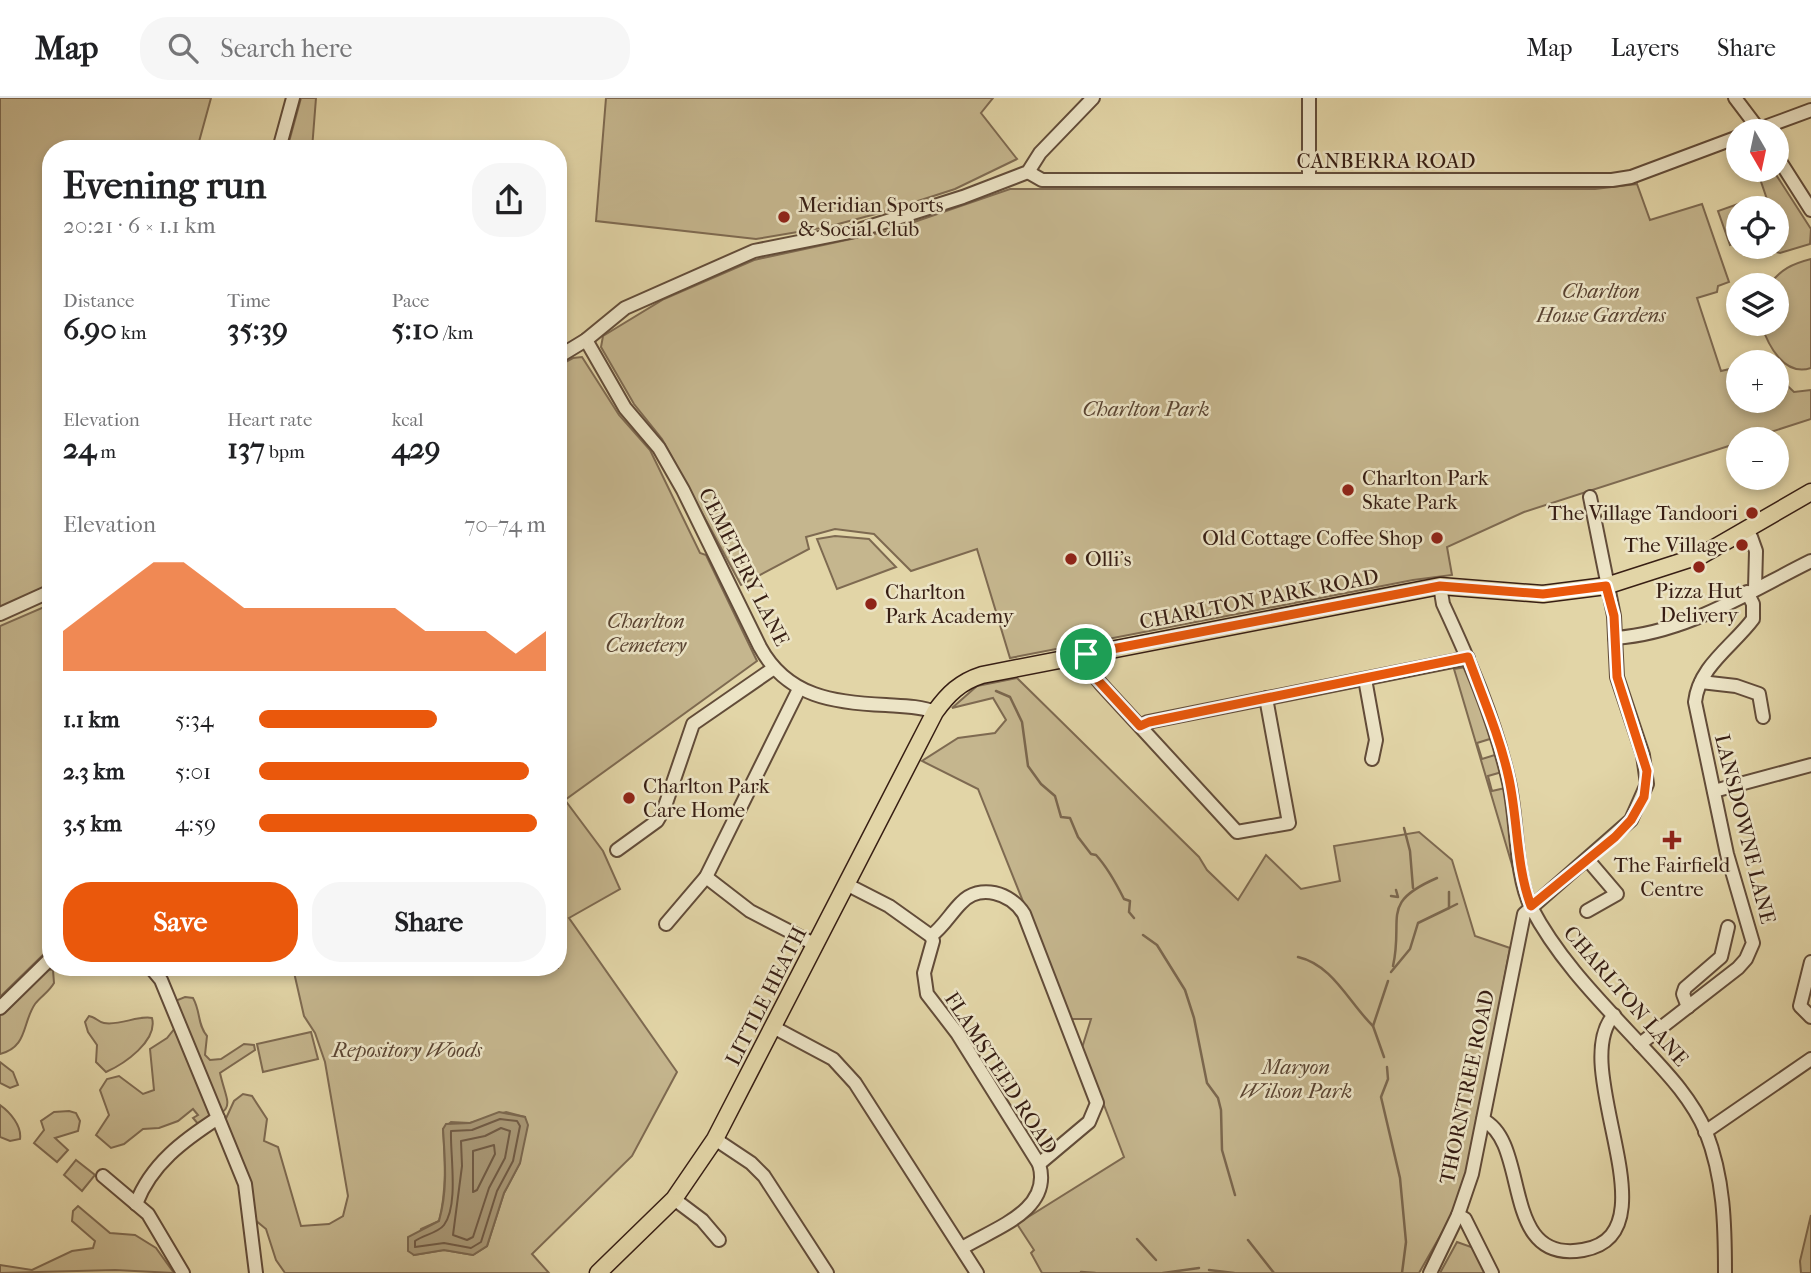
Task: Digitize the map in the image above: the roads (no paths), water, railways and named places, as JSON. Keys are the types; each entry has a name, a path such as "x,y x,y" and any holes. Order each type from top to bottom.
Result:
{"main road":[{"path":"1606,586 1702,555 1811,492"},
{"name":"CHARLTON PARK ROAD","path":"935,712 954,689 972,678 1440,586 1543,594 1606,586"},
{"name":"LITTLE HEATH","path":"599,1272 674,1199 715,1139 935,712"}],"street":[{"path":"281,140 293,98"},
{"path":"1308,98 1309,180"},
{"path":"567,352 611,321 620,311 754,251 827,238 879,224 963,197 1028,172 1040,153 1091,99"},
{"path":"1740,100 1751,119"},
{"path":"1788,119 1811,110"},
{"name":"CANBERRA ROAD","path":"1028,172 1042,180 1612,180 1631,177 1726,141"},
{"path":"1789,175 1811,210"},
{"name":"CEMETERY LANE","path":"586,340 625,408 659,448 683,490 760,647 774,668 799,690 834,702 901,706 935,712"},
{"path":"1531,906 1588,860 1631,820 1647,784 1643,755 1617,677 1614,616 1590,497"},
{"path":"1751,537 1756,551 1751,591"},
{"path":"1615,638 1671,629 1811,561"},
{"name":"CHARLTON LANE","path":"1440,586 1443,604 1468,657 1495,729 1509,779 1524,888 1531,906 1558,953 1678,1085 1705,1132 1722,1191 1726,1273"},
{"name":"LANSDOWNE LANE","path":"1640,1044 1738,968 1746,959 1753,943 1727,854 1696,711 1696,693 1711,665 1754,619 1751,591"},
{"path":"0,614 42,595"},
{"path":"1086,654 1093,675 1237,832 1289,823 1266,698"},
{"path":"1140,726 1468,657"},
{"path":"617,849 657,821 664,809 693,724 774,668"},
{"path":"1365,679 1376,740 1372,759"},
{"path":"1701,682 1763,690 1763,717"},
{"path":"666,924 706,877 799,690"},
{"path":"1714,791 1811,765"},
{"path":"1587,912 1617,894 1588,860"},
{"path":"706,877 750,911 816,945"},
{"path":"846,884 889,906 931,936 947,924 961,902 980,893 1007,897 1024,914 1097,1103 1089,1122 1039,1164"},
{"name":"THORNTREE ROAD","path":"1430,1273 1458,1215 1472,1174 1520,924 1531,906"},
{"path":"1688,1007 1683,995 1685,988 1721,957 1728,926"},
{"name":"FLAMSTEED ROAD","path":"931,936 933,941 924,973 927,994 957,1033 1039,1164 1042,1188 1031,1206 962,1248"},
{"path":"1811,962 1800,1006 1811,1017"},
{"path":"0,1008 42,967"},
{"path":"158,976 245,1184 256,1273"},
{"path":"1483,1120 1491,1124 1504,1144 1520,1206 1535,1233 1551,1246 1569,1251 1590,1249 1606,1240 1619,1223 1624,1205 1607,1108 1604,1054 1606,1026 1614,1015"},
{"path":"773,1027 833,1059 855,1083 977,1273"},
{"path":"1705,1132 1811,1059"},
{"path":"136,1204 147,1180 181,1143 218,1118"},
{"path":"715,1139 751,1163 764,1176 827,1273"},
{"path":"103,1176 148,1214 183,1273"},
{"path":"674,1199 702,1220 719,1240"},
{"path":"1458,1215 1465,1219 1492,1273"}],"water":[{"path":"499,1112 525,1117 528,1125 520,1163 504,1193 487,1246 473,1255 444,1250 414,1255 408,1251 408,1237 439,1221 442,1209 445,1175 443,1129 446,1124 470,1123"}],"waterway":[{"path":"996,691 1010,697 1022,722 1028,766 1041,784 1055,796 1061,817 1070,818 1078,837 1104,865 1124,899 1130,901 1129,912 1134,918"},
{"path":"1404,828 1410,851 1413,888"},
{"path":"1393,966 1400,904 1407,895 1437,878"},
{"path":"1391,896 1398,897 1396,890"},
{"path":"1391,972 1410,949 1418,923 1449,908 1449,892"},
{"path":"1449,908 1457,904"},
{"path":"1143,935 1157,945 1185,990 1194,1018 1207,1083 1218,1098 1221,1110 1222,1150 1235,1195"},
{"path":"1298,957 1310,961 1331,976 1373,1026"},
{"path":"1384,1057 1373,1026 1388,981"},
{"path":"1387,1067 1388,1079 1381,1097 1400,1178 1406,1242 1402,1273"},
{"path":"1137,1239 1156,1260"},
{"path":"1248,1240 1274,1273"},
{"path":"1163,1273 1199,1268"},
{"path":"1209,1270 1234,1273"},
{"path":"1081,1272 1095,1273"}],"place":[{"name":"Meridian Sports & Social Club","path":"784,217"},
{"name":"Charlton Park Skate Park","path":"1348,490"},
{"name":"The Village Tandoori","path":"1752,513"},
{"name":"Old Cottage Coffee Shop","path":"1437,538"},
{"name":"The Village","path":"1742,545"},
{"name":"Olli's","path":"1071,559"},
{"name":"Pizza Hut Delivery","path":"1699,567"},
{"name":"Charlton Park Academy","path":"871,604"},
{"name":"Charlton Park Care Home","path":"629,798"},
{"name":"The Fairfield Centre","path":"1672,840"}],"park label":[{"name":"Charlton House Gardens","path":"1601,303"},
{"name":"Charlton Park","path":"1146,409"},
{"name":"Charlton Cemetery","path":"646,633"},
{"name":"Repository Woods","path":"407,1050"},
{"name":"Maryon Wilson Park","path":"1296,1079"}]}
